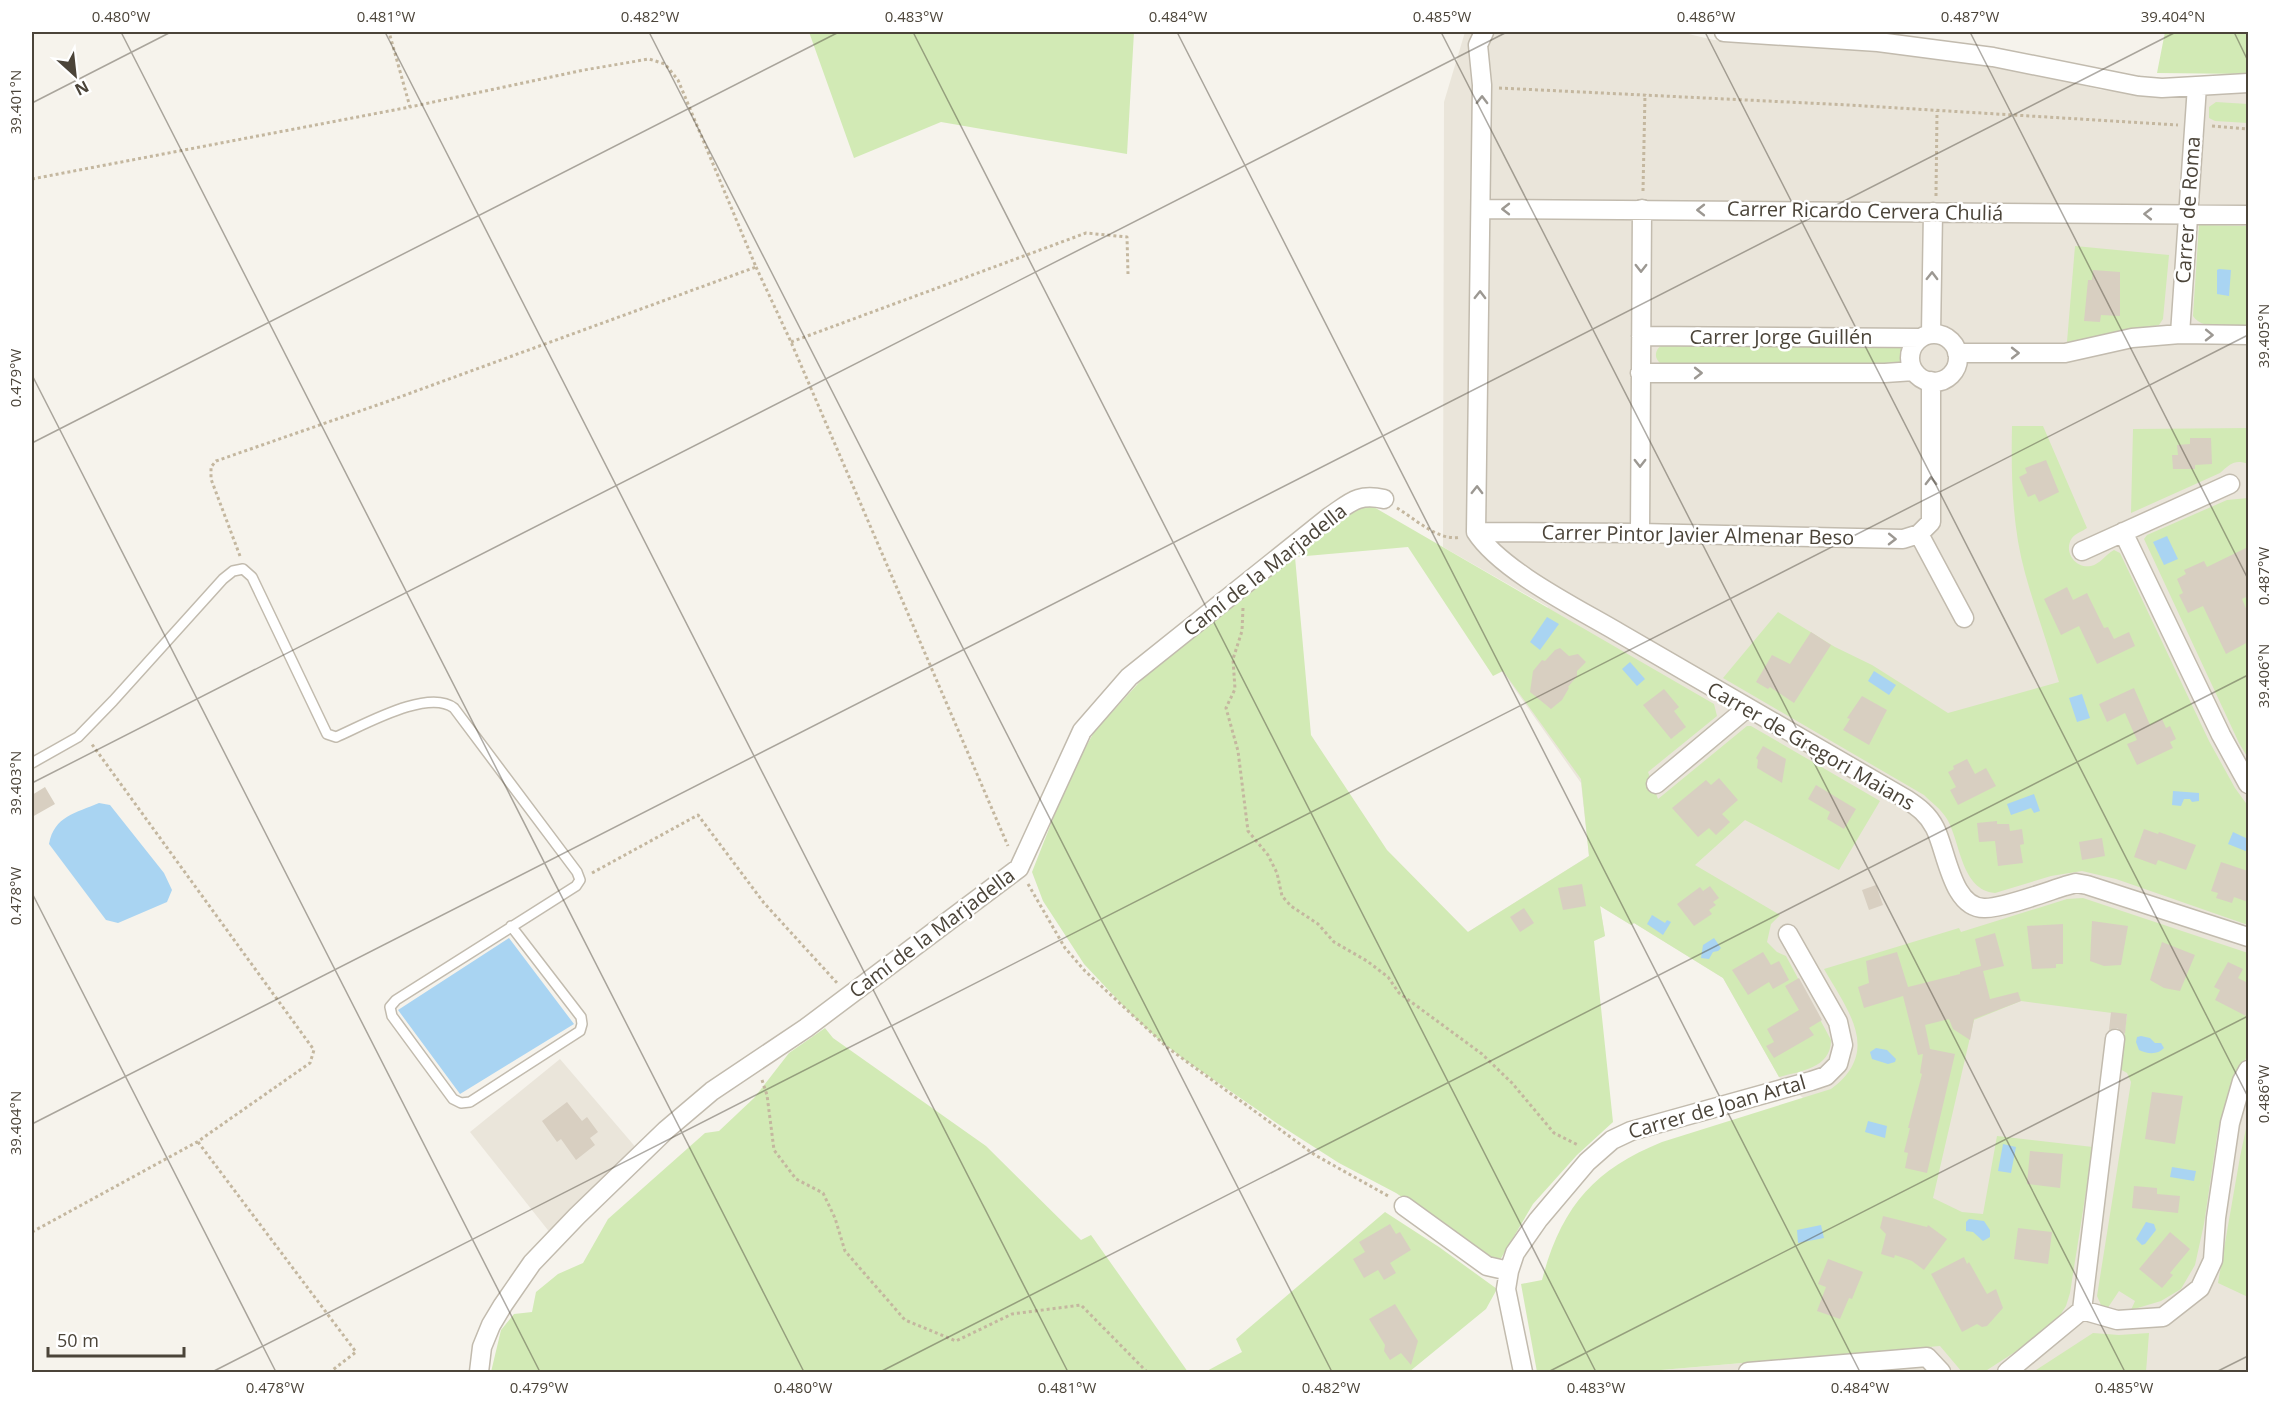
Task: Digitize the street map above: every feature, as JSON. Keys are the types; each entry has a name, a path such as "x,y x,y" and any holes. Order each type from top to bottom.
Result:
{"street":[{"path":"1481,539 1482,87 1478,45 1484,32"},
{"path":"1724,32 1878,42 1993,57 2138,86 2162,88 2248,83"},
{"name":"Carrer de Roma","path":"2180,334 2197,86"},
{"path":"1640,533 1642,202"},
{"name":"Carrer Ricardo Cervera Chuliá","path":"1481,210 1642,202 1934,203 2248,215"},
{"path":"1926,336 1934,203"},
{"path":"1938,334 1949,340 1957,353 1957,361 1952,373 1944,379 1931,381 1920,377 1914,371 1910,354 1913,346 1926,336 1938,334"},
{"path":"1957,353 2065,352 2132,338 2180,334 2248,335"},
{"name":"Carrer Jorge Guillén","path":"1641,336 1926,336"},
{"name":"Carrer Jorge Guillén","path":"1640,373 1914,371"},
{"path":"1931,381 1931,522 1919,534 1964,618"},
{"path":"2082,551 2230,484"},
{"name":"Camí de la Marjadella","path":"479,1372 482,1347 491,1324 532,1263 666,1130 712,1091 849,996 1019,868 1082,731 1129,677 1279,555 1353,500 1369,495 1384,499"},
{"path":"2123,532 2221,735 2248,784"},
{"name":"Carrer Pintor Javier Almenar Beso","path":"1481,539 1640,533 1903,539 1919,534"},
{"name":"Carrer de Gregori Maians","path":"1481,539 1498,558 1559,598 1906,799 1925,813 1935,828 1962,899 1973,908 1987,908 2065,886 2088,885 2248,937"},
{"path":"1656,784 1747,708"},
{"name":"Carrer de Joan Artal","path":"1523,1372 1506,1289 1515,1253 1538,1220 1597,1152 1612,1140 1631,1131 1811,1081 1826,1076 1838,1064 1844,1045 1838,1022 1788,934"},
{"path":"2007,1372 2082,1310 2115,1039"},
{"path":"2082,1310 2117,1320 2163,1317 2200,1288 2213,1260 2216,1218 2230,1123 2242,1081 2248,1070"},
{"path":"1404,1206 1487,1266 1509,1271"},
{"path":"1748,1372 1927,1357 1941,1372"}],"lane":[{"path":"32,763 78,737 223,579 233,571 243,569 252,577 327,734 336,737 414,704 435,701 448,703 577,872 580,880 576,886 511,926 396,1000 390,1007 393,1016 453,1099 461,1103 470,1102 580,1031 582,1024 581,1017 511,926"}],"path":[{"path":"389,32 410,107"},
{"path":"32,179 410,107 584,70 650,59 665,64 678,80 756,267 791,342 1019,868 1065,948 1085,971 1168,1048 1316,1155 1404,1206"},
{"path":"1482,87 1645,94 2248,129"},
{"path":"1642,202 1645,94"},
{"path":"1934,203 1937,111"},
{"path":"791,342 1086,233 1127,237 1128,274"},
{"path":"238,570 240,555 211,479 211,467 216,462 756,267"},
{"path":"1384,499 1436,533 1455,538 1481,539"},
{"path":"1238,590 1244,612 1242,631 1233,659 1235,689 1226,708 1238,751 1248,831 1268,855 1277,873 1282,896 1291,906 1318,924 1334,942 1388,977 1399,993 1482,1054 1512,1083 1554,1133 1572,1143 1597,1152"},
{"path":"32,1232 197,1142 310,1063 314,1050 82,732"},
{"path":"580,880 698,815 764,903 849,996"},
{"path":"754,1061 767,1095 774,1150 796,1179 824,1193 835,1218 845,1251 905,1320 956,1341 1012,1314 1081,1305 1147,1372"},
{"path":"197,1142 356,1352 330,1372"}],"shaded area":[{"path":"1465,32 1680,32 1714,40 1862,49 1989,62 2101,90 2175,95 2248,91 2248,1372 1638,1372 1801,1358 1868,1155 1779,1077 1723,978 1634,923 1631,925 1600,906 1605,936 1519,973 1468,932 1589,856 1581,783 1502,671 1548,607 1443,547 1444,102"},
{"path":"560,1059 638,1150 551,1234 470,1132"}],"green space":[{"path":"809,32 1134,32 1127,154 941,122 854,158"},
{"path":"2165,32 2248,32 2248,74 2157,73"},
{"path":"2216,102 2248,104 2248,123 2215,121 2209,118 2209,107"},
{"path":"2199,225 2248,226 2248,325 2203,324 2193,316"},
{"path":"2075,246 2169,255 2163,319 2159,325 2067,342"},
{"path":"1663,344 1898,346 1902,348 1905,356 1902,365 1663,365 1656,354"},
{"path":"2012,426 2043,426 2087,528 2072,538 2069,548 2072,558 2080,565 2091,566 2114,550 2120,553 2209,741 2235,788 2248,806 2248,925 2116,879 2082,871 2051,876 1995,893 1984,890 1975,884 1969,875 1947,819 1924,795 1723,678 1778,612 1835,647 1872,665 1948,713 2059,682 2029,587 2017,537 2012,482"},
{"path":"2248,428 2248,464 2233,463 2220,473 2131,513 2133,429"},
{"path":"2248,498 2248,758 2144,539 2147,535 2227,500"},
{"path":"1362,506 1372,506 1714,704 1717,716 1648,772 1658,799 1747,726 1751,726 1880,801 1839,870 1745,820 1695,865 1780,915 1771,924 1767,942 1777,952 1786,956 1831,1040 1826,1057 1805,1070 1779,1077 1723,978 1634,923 1631,925 1600,906 1605,936 1594,941 1613,1122 1577,1155 1533,1204 1500,1260 1496,1260 1396,1193 1339,1163 1278,1124 1158,1039 1084,964 1043,901 1032,872 1069,778 1094,732 1146,675 1295,557 1334,521","holes":["1408,547 1493,676 1503,671 1581,779 1589,856 1468,932 1387,850 1311,735 1295,557"]},
{"path":"2083,898 2248,953 2248,1054 2234,1082 2218,1130 2204,1224 2195,1265 2181,1289 2161,1301 2131,1310 2135,1301 2119,1291 2107,1309 2101,1305 2097,1296 2131,1082 2127,1073 2120,1069 2127,1015 2021,1001 1974,1020 1933,1198 1962,1212 1983,1214 1997,1136 2093,1147 2070,1293 2066,1306 2057,1320 2035,1339 1984,1372 1962,1372 1940,1346 1638,1372 1537,1372 1521,1284 1542,1280 1559,1232 1583,1194 1617,1165 1662,1142 1831,1089 1846,1075 1855,1060 1858,1045 1856,1030 1824,969 1959,928 1961,932 2067,899"},
{"path":"825,1028 833,1038 986,1146 1081,1240 1091,1235 1188,1372 491,1372 501,1330 514,1314 532,1312 536,1292 558,1274 583,1263 608,1219 705,1133 719,1131 754,1098 789,1053"},
{"path":"2248,1119 2248,1297 2218,1283"},
{"path":"1385,1212 1497,1289 1486,1309 1409,1372 1205,1372 1242,1352 1236,1339"},
{"path":"2093,1333 2119,1335 2149,1333 2146,1372 2033,1372"}],"water":[{"path":"2217,270 2231,270 2229,296 2217,294"},
{"path":"2167,536 2178,559 2164,565 2153,542"},
{"path":"1547,617 1559,624 1540,650 1530,642"},
{"path":"1630,662 1645,679 1637,686 1622,669"},
{"path":"1874,671 1896,685 1889,695 1868,681"},
{"path":"2082,694 2090,718 2077,722 2069,698"},
{"path":"2173,791 2199,793 2199,801 2192,802 2190,799 2184,799 2181,806 2172,805"},
{"path":"2034,794 2040,811 2034,813 2031,808 2011,815 2007,804"},
{"path":"99,803 110,805 164,873 172,890 167,902 118,923 106,920 49,844 61,821"},
{"path":"2233,832 2248,839 2248,852 2228,844"},
{"path":"1652,915 1665,923 1667,920 1671,922 1663,935 1647,924"},
{"path":"509,938 574,1024 460,1094 398,1010"},
{"path":"1714,938 1721,948 1713,952 1709,959 1701,958 1703,945"},
{"path":"2137,1037 2150,1038 2155,1043 2161,1043 2164,1048 2152,1053 2139,1050 2136,1042"},
{"path":"1876,1048 1887,1050 1896,1059 1895,1062 1888,1064 1872,1059 1870,1052"},
{"path":"1868,1121 1887,1126 1885,1138 1865,1132"},
{"path":"2003,1144 2016,1147 2011,1173 1998,1171"},
{"path":"2172,1167 2196,1171 2194,1181 2170,1177"},
{"path":"1969,1219 1984,1221 1990,1230 1990,1237 1983,1241 1973,1232 1966,1231 1966,1222"},
{"path":"2146,1222 2154,1224 2156,1230 2142,1245 2136,1239"},
{"path":"1821,1225 1824,1238 1798,1243 1797,1230"}],"building":[{"path":"2093,270 2120,272 2120,316 2101,315 2100,322 2084,321 2088,280 2092,280"},
{"path":"2190,438 2211,438 2212,464 2195,465 2195,469 2173,469 2172,455 2178,455 2177,445 2190,444"},
{"path":"2046,460 2059,492 2039,502 2035,494 2028,497 2019,477 2027,473 2025,468"},
{"path":"2248,547 2248,596 2242,599 2248,613 2248,642 2226,654 2203,606 2188,613 2179,595 2183,593 2177,579 2186,574 2184,570 2204,561 2207,567"},
{"path":"2067,587 2073,600 2087,593 2104,628 2108,627 2114,639 2129,632 2135,646 2097,664 2079,626 2061,635 2044,599"},
{"path":"1811,632 1831,645 1794,703 1770,687 1768,689 1756,682 1772,655 1790,664"},
{"path":"1560,648 1569,656 1578,654 1586,662 1577,671 1577,676 1568,687 1562,700 1551,709 1530,692 1533,671 1542,660 1545,661"},
{"path":"2134,688 2150,725 2162,719 2166,728 2170,726 2176,739 2170,742 2173,748 2137,765 2127,744 2137,740 2125,713 2107,722 2099,704"},
{"path":"1664,689 1679,707 1674,711 1686,727 1671,739 1643,705"},
{"path":"1862,696 1887,710 1869,745 1843,730 1850,719 1847,718"},
{"path":"1763,746 1786,759 1782,783 1757,768 1756,758"},
{"path":"1967,759 1975,774 1986,768 1996,786 1958,805 1950,790 1956,787 1948,772 1954,769 1953,766"},
{"path":"1719,778 1738,800 1722,814 1730,822 1716,835 1709,828 1698,837 1672,808 1706,780 1711,785"},
{"path":"1816,785 1856,809 1844,829 1827,819 1830,812 1808,799"},
{"path":"45,787 55,804 32,817 32,795"},
{"path":"1997,821 1997,824 2009,824 2010,831 2022,829 2024,844 2020,845 2023,863 1998,866 1995,841 1979,842 1977,823"},
{"path":"2144,829 2196,845 2186,870 2158,860 2156,865 2134,857"},
{"path":"2102,838 2105,856 2082,860 2079,842"},
{"path":"2221,862 2248,871 2248,902 2234,897 2232,903 2216,898 2218,893 2211,891"},
{"path":"1582,884 1586,906 1563,910 1558,888"},
{"path":"1876,885 1883,905 1869,910 1862,890"},
{"path":"1710,886 1719,898 1713,902 1716,905 1709,910 1712,914 1694,926 1677,904 1700,887 1703,891"},
{"path":"1524,908 1534,923 1520,932 1510,917"},
{"path":"2092,921 2128,926 2121,965 2104,966 2090,961"},
{"path":"2063,924 2063,964 2056,964 2056,968 2032,969 2027,926"},
{"path":"1995,933 2004,966 1983,971 1990,999 2018,992 2021,1001 1974,1019 1970,1040 1953,1029 1949,1019 1925,1025 1930,1049 1955,1054 1927,1173 1905,1168 1908,1153 1904,1152 1922,1074 1920,1073 1923,1054 1918,1055 1903,996 1864,1008 1858,987 1869,983 1866,961 1897,952 1908,987 1960,974 1960,972 1981,966 1975,939"},
{"path":"2162,942 2195,955 2180,991 2164,988 2150,980"},
{"path":"1763,952 1771,965 1779,961 1789,980 1773,989 1769,982 1748,995 1732,970"},
{"path":"2228,962 2243,969 2238,978 2248,983 2248,1017 2215,1000 2220,990 2214,987"},
{"path":"1799,978 1822,1020 1809,1028 1814,1035 1774,1058 1766,1046 1774,1042 1767,1029 1799,1010 1785,986"},
{"path":"2111,1012 2127,1014 2125,1034 2117,1028 2109,1030"},
{"path":"2152,1092 2183,1096 2175,1144 2145,1139"},
{"path":"567,1102 582,1121 587,1117 598,1132 590,1138 595,1145 576,1160 561,1139 557,1142 542,1121"},
{"path":"2030,1151 2063,1154 2060,1188 2027,1184"},
{"path":"2134,1186 2157,1188 2157,1194 2180,1196 2178,1213 2132,1208"},
{"path":"1883,1216 1927,1227 1928,1225 1947,1239 1924,1270 1912,1261 1895,1255 1894,1258 1881,1254 1886,1234 1880,1228"},
{"path":"1390,1224 1396,1234 1400,1232 1411,1250 1390,1263 1396,1273 1384,1280 1378,1270 1364,1278 1353,1259 1365,1252 1359,1242"},
{"path":"2018,1228 2052,1232 2048,1264 2014,1259"},
{"path":"2170,1232 2190,1249 2170,1273 2173,1275 2162,1288 2139,1269"},
{"path":"1964,1257 1987,1294 1996,1289 2003,1308 1987,1326 1982,1327 1977,1324 1962,1332 1931,1274"},
{"path":"1828,1259 1863,1272 1852,1299 1849,1298 1840,1319 1817,1311 1826,1287 1818,1284"},
{"path":"1395,1304 1418,1341 1411,1365 1401,1353 1390,1360 1384,1351 1385,1345 1369,1319"}]}
